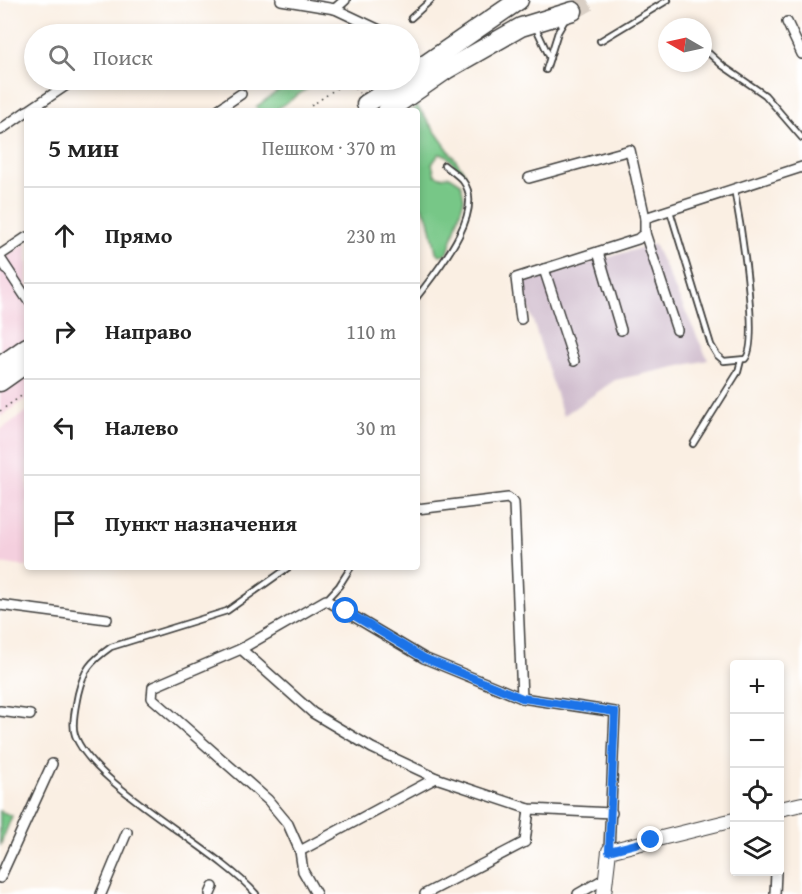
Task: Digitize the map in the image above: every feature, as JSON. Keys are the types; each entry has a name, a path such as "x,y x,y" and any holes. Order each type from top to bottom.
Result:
{"highway":[{"path":"420,74 519,0"},
{"path":"420,77 511,32 571,13"},
{"path":"366,104 394,90"},
{"path":"389,108 404,90"},
{"path":"0,366 24,348"},
{"path":"0,382 24,365"}],"street":[{"path":"281,0 335,9 367,24"},
{"path":"335,9 345,0"},
{"path":"787,22 802,54"},
{"path":"32,108 59,90"},
{"path":"220,108 241,94"},
{"path":"0,130 24,113"},
{"path":"529,178 630,150 645,218 645,233 676,330"},
{"path":"645,218 802,166"},
{"path":"521,319 516,278 638,239 645,233"},
{"path":"24,239 0,257 24,294"},
{"path":"598,252 621,330"},
{"path":"544,269 574,361"},
{"path":"420,509 508,498 514,503 522,698"},
{"path":"316,894 303,871 300,851 288,824 268,800 152,698 153,687 241,649 326,600 424,658 522,698 615,712 612,813 604,894"},
{"path":"0,605 107,619"},
{"path":"241,649 313,713 372,748 436,778 529,809 612,813"},
{"path":"0,711 30,715"},
{"path":"0,878 52,764"},
{"path":"300,851 436,778"},
{"path":"784,808 802,804"},
{"path":"425,894 525,842 529,809"},
{"path":"609,851 730,821"},
{"path":"101,894 127,832"},
{"path":"775,894 776,876"},
{"path":"578,894 606,878"}],"lane":[{"path":"411,18 431,0"},
{"path":"600,41 668,0"},
{"path":"546,70 558,32 571,13"},
{"path":"534,23 550,58"},
{"path":"712,56 765,95 802,138"},
{"path":"420,293 449,256 463,228 470,197 463,181 444,165"},
{"path":"670,209 711,345 717,356 724,361 741,360 747,357 752,348 747,273 735,188"},
{"path":"693,444 738,372 741,360"},
{"path":"256,894 240,876 128,794 90,759 74,734 75,707 83,672 97,657 111,647 227,611 285,570"},
{"path":"326,600 349,570"}],"path":[{"path":"313,108 311,106 334,90"},
{"path":"354,90 366,104"},
{"path":"0,411 24,394"}],"shaded area":[{"path":"654,244 708,360 615,380 563,416 521,283"},
{"path":"24,245 24,400 0,417 0,259"},
{"path":"24,413 24,567 0,563 0,430"}],"green space":[{"path":"279,90 305,90 278,108 256,107"},
{"path":"420,110 465,173 462,175 446,155 439,154 432,164 435,175 450,176 461,183 464,199 448,253 440,255 436,252 429,219 420,204"},
{"path":"0,811 12,816 0,846"}],"tunnel":[{"path":"573,11 592,0"}],"route":[{"path":"346,611 424,658 522,698 615,712 609,851 651,840"}]}
